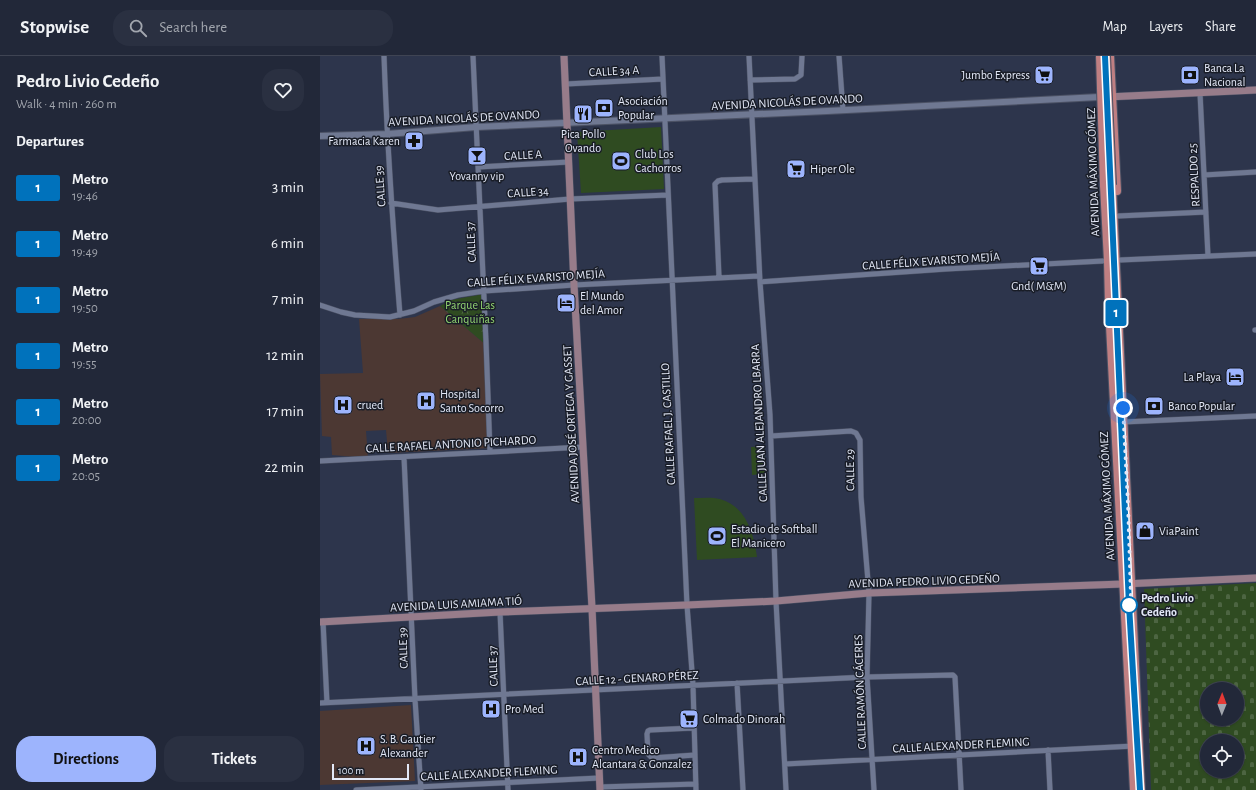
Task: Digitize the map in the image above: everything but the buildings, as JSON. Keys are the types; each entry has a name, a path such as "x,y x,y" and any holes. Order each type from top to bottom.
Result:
{"main road":[{"name":"AVENIDA JOSÉ ORTEGA Y GASSET","path":"564,56 574,285 584,447 600,788"},
{"path":"1097,56 1103,261 1109,306"},
{"name":"AVENIDA MÁXIMO GÓMEZ","path":"1100,56 1108,185 1118,306 1128,504 1127,584"},
{"name":"AVENIDA MÁXIMO GÓMEZ","path":"1106,56 1109,306 1127,584 1135,746 1134,790"},
{"path":"1110,56 1121,272 1118,306"},
{"name":"AVENIDA NICOLÁS DE OVANDO","path":"1099,97 1256,90"},
{"name":"AVENIDA PEDRO LIVIO CEDEÑO","path":"592,608 776,601 868,594 1256,578"},
{"name":"AVENIDA LUIS AMIAMA TIÓ","path":"322,622 412,616 592,608"},
{"name":"AVENIDA MÁXIMO GÓMEZ","path":"1135,746 1141,790"}],"street":[{"name":"CALLE 39","path":"384,56 391,203 400,315"},
{"name":"CALLE 37","path":"473,56 490,452"},
{"name":"CALLE RAFAEL J. CASTILLO","path":"662,56 687,605 693,685 693,728 696,790"},
{"name":"CALLE JUAN ALEJANDRO LBARRA","path":"749,56 759,279 771,436 776,601 786,790"},
{"path":"750,80 798,78 801,75 802,56"},
{"path":"839,56 843,110"},
{"name":"CALLE 34 A","path":"566,84 663,79"},
{"name":"RESPALDO 25","path":"1200,93 1208,256"},
{"name":"AVENIDA NICOLÁS DE OVANDO","path":"320,136 387,134 476,127 1099,97"},
{"name":"CALLE A","path":"478,167 569,162"},
{"path":"1204,175 1256,172"},
{"path":"719,277 715,184 722,180 754,179"},
{"name":"CALLE 34","path":"391,203 438,210 570,199 668,195"},
{"path":"1118,216 1206,212"},
{"path":"1120,260 1256,254"},
{"name":"CALLE FÉLIX EVARISTO MEJÍA","path":"320,305 341,312 390,317 414,311 434,302 458,295 484,291 719,277 759,279 1103,261"},
{"path":"1123,422 1256,416"},
{"name":"CALLE 29","path":"771,436 851,431 856,433 860,440 861,497 868,594"},
{"name":"CALLE RAFAEL ANTONIO PICHARDO","path":"320,461 584,447"},
{"name":"CALLE 39","path":"404,457 420,788"},
{"name":"CALLE RAMÓN CÁCERES","path":"868,594 868,677 874,790"},
{"name":"CALLE 37","path":"500,612 508,790"},
{"path":"322,622 327,703"},
{"name":"CALLE 12 - GENARO PÉREZ","path":"320,703 868,677 954,676 959,755"},
{"path":"737,683 743,790"},
{"path":"693,728 648,731 648,754 652,758 695,756"},
{"name":"CALLE ALEXANDER FLEMING","path":"785,764 1135,746"},
{"path":"1048,750 1050,790"},
{"path":"959,755 961,790"},
{"name":"CALLE ALEXANDER FLEMING","path":"356,790 599,778"},
{"path":"600,788 696,784"}],"shaded area":[{"name":"Hospital Santo Socorro","path":"440,306 485,344 490,448 388,453 386,430 366,431 368,458 332,455 331,437 322,436 320,374 363,373 359,319 398,319 415,317"},
{"name":"S. B. Gautier Alexander","path":"411,705 415,781 320,785 320,711"}],"green space":[{"name":"Club Los Cachorros","path":"661,127 664,189 581,193 577,132"},
{"name":"Parque Las Canquiñas","path":"484,294 485,344 440,306 451,300"},
{"path":"764,446 765,474 752,475 751,447"},
{"path":"694,498 720,499 736,508 742,514 751,530 757,557 697,560"},
{"path":"1256,583 1256,790 1151,790 1144,589"}],"metro line":[{"name":"1","path":"1105,56 1129,605 1140,790"}],"place":[{"name":"Jumbo Express","path":"1044,75"},
{"name":"Banca La Nacional","path":"1190,75"},
{"name":"Asociación Popular","path":"604,108"},
{"name":"Pica Pollo Ovando","path":"583,114"},
{"name":"Farmacia Karen","path":"414,141"},
{"name":"Yovanny vip","path":"477,156"},
{"name":"Club Los Cachorros","path":"621,161"},
{"name":"Hiper Ole","path":"796,169"},
{"name":"Gnd( M&M)","path":"1039,266"},
{"name":"El Mundo del Amor","path":"566,303"},
{"name":"La Playa","path":"1235,377"},
{"name":"Hospital Santo Socorro","path":"426,401"},
{"name":"crued","path":"343,405"},
{"name":"Banco Popular","path":"1154,406"},
{"name":"ViaPaint","path":"1145,531"},
{"name":"Estadio de Softball El Manicero","path":"717,536"},
{"name":"Pedro Livio Cedeño","path":"1129,605"},
{"name":"Pro Med","path":"491,709"},
{"name":"Colmado Dinorah","path":"689,719"},
{"name":"S. B. Gautier Alexander","path":"366,746"},
{"name":"Centro Medico Alcantara & Gonzalez","path":"578,757"}],"route":[{"path":"1123,408 1131,599 1129,605"}]}
